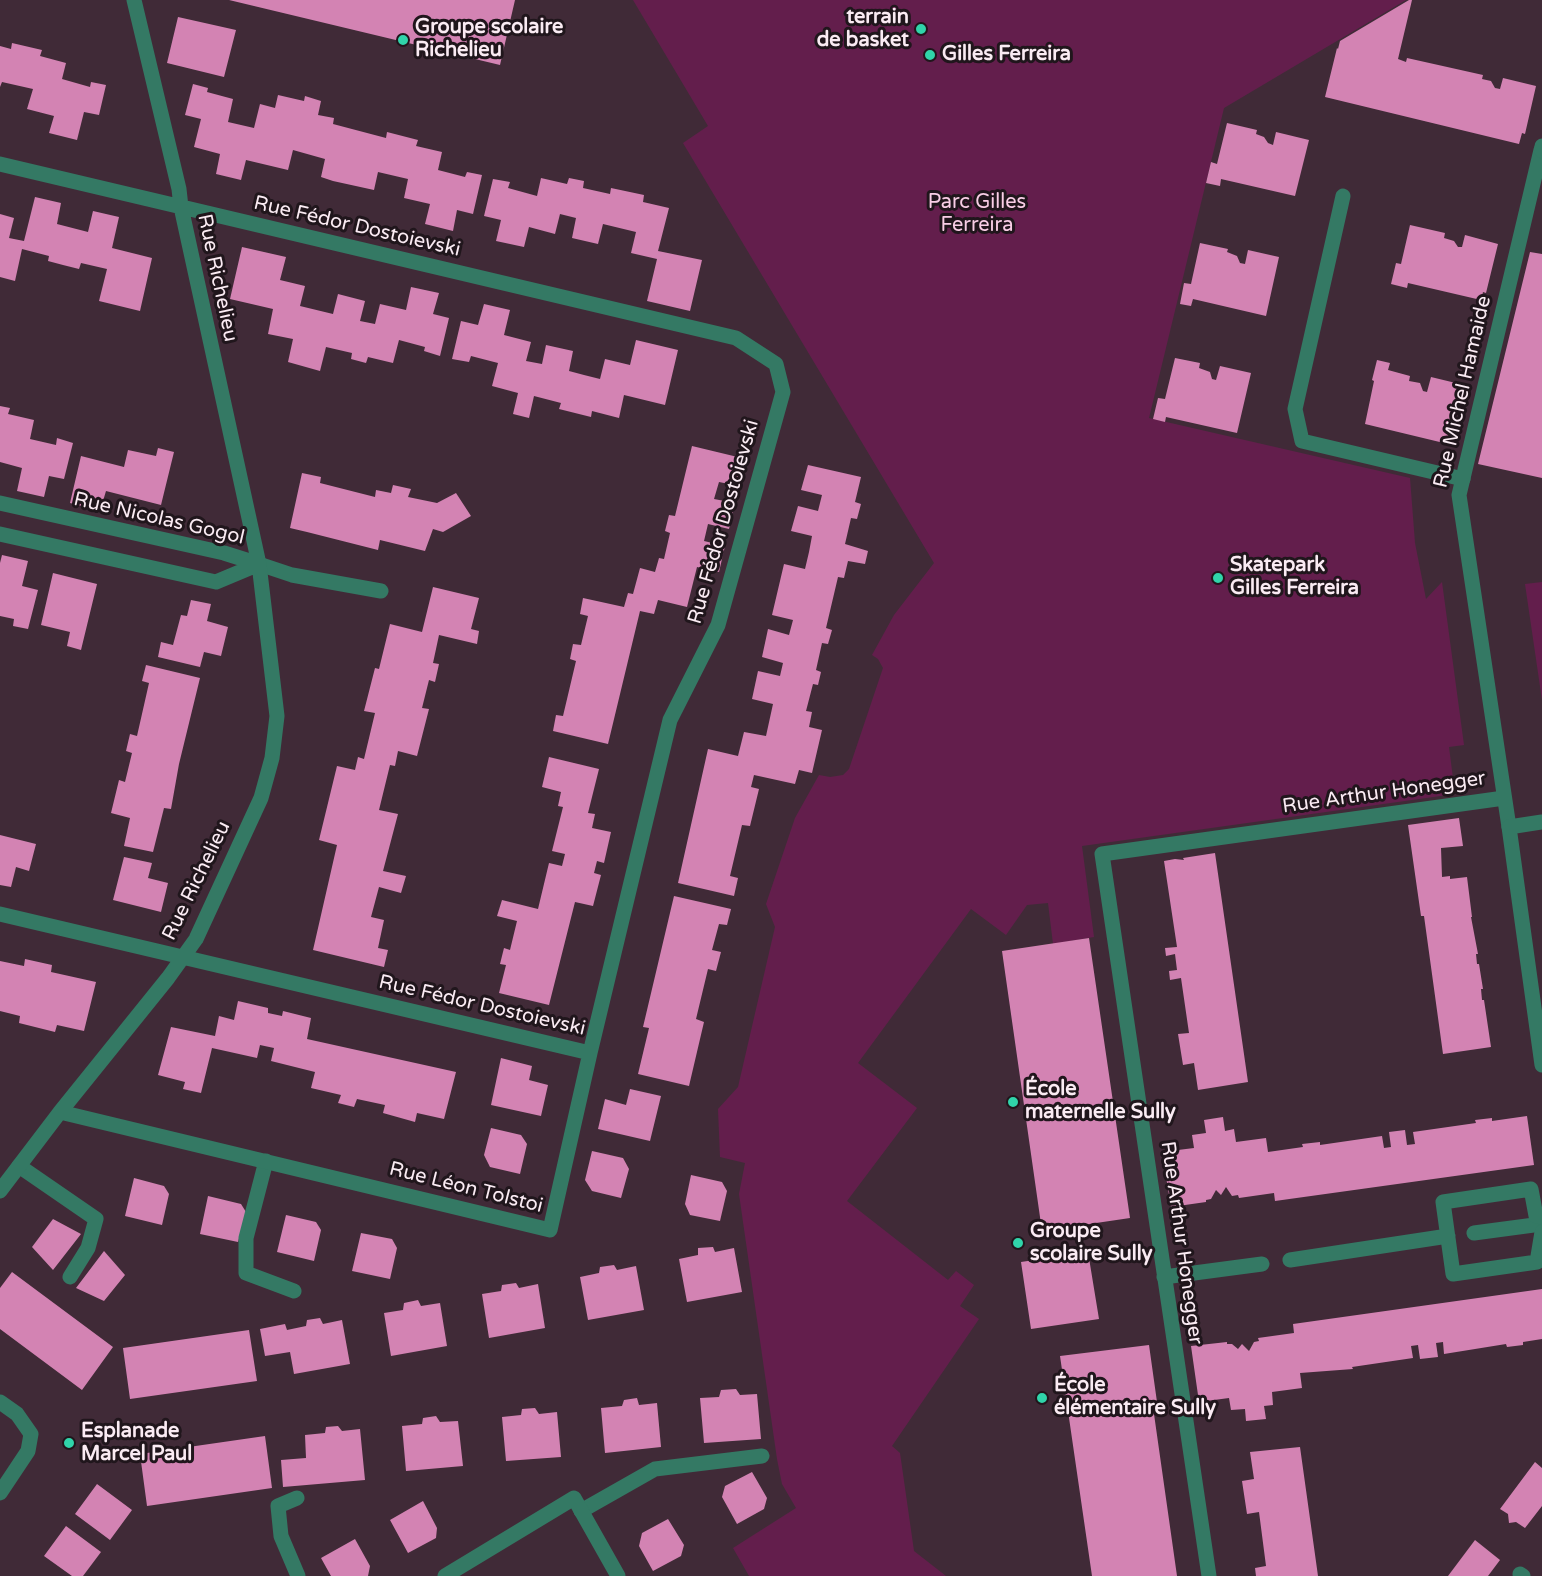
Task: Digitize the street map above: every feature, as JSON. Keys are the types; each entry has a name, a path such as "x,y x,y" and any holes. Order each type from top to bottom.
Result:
{"street":[{"name":"Rue Richelieu","path":"0,1191 60,1112 168,978 196,939 261,798 272,758 277,716 259,564 252,543 179,189 134,0"},
{"name":"Rue Michel Hamaide","path":"1542,149 1459,495 1542,1065"},
{"name":"Rue Fédor Dostoievski","path":"0,164 736,338 776,364 783,392 718,625 670,720 590,1053 0,914"},
{"path":"1343,196 1295,410 1302,441 1463,479"},
{"name":"Rue Nicolas Gogol","path":"0,503 224,553 259,564"},
{"name":"Rue Nicolas Gogol","path":"0,534 216,582 259,564"},
{"path":"259,564 292,575 381,591"},
{"name":"Rue Arthur Honegger","path":"1209,1576 1102,854 1504,798"},
{"path":"1509,827 1542,822"},
{"name":"Rue Léon Tolstoi","path":"60,1112 550,1230 590,1053"},
{"path":"266,1161 246,1238 246,1273 294,1291"},
{"path":"19,1166 96,1219 88,1248 70,1276"},
{"path":"1542,1217 1536,1216 1531,1189 1443,1202 1453,1274 1537,1262 1542,1233"},
{"path":"1473,1233 1542,1224"},
{"path":"1290,1260 1448,1236"},
{"path":"1164,1276 1262,1264"},
{"path":"0,1402 17,1414 31,1434 28,1450 0,1493"},
{"path":"581,1511 656,1470 762,1456"},
{"path":"297,1498 278,1506 281,1536 298,1576"},
{"path":"454,1574 574,1498 618,1576"}],"green space":[{"name":"Parc Gilles Ferreira","path":"633,0 1406,0 1224,108 1149,418 1410,478 1415,543 1426,599 1442,582 1464,745 1449,747 1455,794 1082,846 1094,937 1053,944 1048,903 1027,905 1006,935 971,909 858,1063 917,1108 847,1201 948,1280 956,1271 974,1285 960,1306 979,1319 892,1446 900,1453 914,1551 946,1576 749,1576 733,1548 796,1508 782,1484 777,1459 739,1194 745,1163 720,1157 718,1109 738,1087 775,927 766,904 795,818 819,775 830,777 843,775 849,769 883,668 878,659 872,655 894,615 934,563 683,143 708,126"},
{"path":"1542,582 1542,700 1525,584"}],"building":[{"path":"229,0 515,0 500,65"},
{"path":"1412,0 1398,59 1406,62 1407,58 1483,75 1482,79 1491,81 1495,88 1500,89 1503,78 1536,86 1525,134 1522,133 1519,144 1325,97 1340,41"},
{"path":"178,17 236,30 224,77 167,63"},
{"path":"12,43 42,50 40,56 66,63 62,79 90,87 91,82 106,85 99,115 84,112 77,140 49,133 54,116 27,109 33,89 2,82 0,87 0,46 11,49"},
{"path":"193,84 208,88 207,92 233,99 228,122 254,128 260,104 275,108 278,95 304,101 305,96 321,101 318,115 334,118 333,124 386,138 387,132 418,140 416,146 442,152 438,170 465,177 467,172 482,175 473,214 457,210 453,231 425,224 430,204 404,198 408,179 378,172 374,190 333,181 321,177 325,159 293,150 288,170 246,160 241,180 216,174 220,154 194,147 201,119 185,115"},
{"path":"1227,123 1257,130 1256,134 1264,137 1268,143 1273,145 1276,132 1309,140 1295,196 1221,179 1220,186 1206,183 1211,162 1217,164"},
{"path":"541,178 567,184 569,178 584,181 583,188 610,194 611,188 644,195 643,202 669,208 658,251 702,260 690,311 647,301 657,259 631,253 636,232 603,224 598,244 572,238 576,218 560,214 555,234 529,227 524,247 496,241 501,220 484,216 493,179 510,182 508,188 537,196"},
{"path":"35,197 61,203 57,224 88,232 93,211 119,217 112,248 152,258 140,311 99,301 107,269 81,263 79,269 48,261 49,256 22,249 15,281 0,277 0,214 14,218 9,238 24,241"},
{"path":"1410,225 1445,233 1444,238 1454,241 1458,247 1462,247 1465,235 1498,244 1486,293 1483,292 1481,300 1408,283 1407,288 1391,284 1396,263 1401,264"},
{"path":"1200,243 1228,249 1227,252 1237,256 1240,263 1245,264 1248,250 1279,257 1266,316 1193,299 1191,306 1180,304 1184,283 1191,284"},
{"path":"242,247 286,257 280,280 305,286 300,306 333,314 338,294 365,301 360,321 375,324 380,304 406,310 411,287 439,293 433,314 449,318 440,356 424,351 425,347 399,340 393,363 368,357 366,363 351,359 352,353 326,347 320,371 288,362 293,339 268,334 273,309 230,299"},
{"path":"1530,252 1542,254 1542,478 1478,464"},
{"path":"484,304 510,310 504,335 531,342 526,361 542,364 546,345 573,351 569,371 600,379 605,359 630,365 636,340 678,350 665,405 624,395 619,418 592,411 591,417 559,409 561,403 534,396 529,418 513,414 518,393 492,386 498,363 471,356 469,362 452,359 461,321 478,325"},
{"path":"1175,358 1200,363 1199,368 1210,372 1212,379 1216,380 1220,366 1251,373 1237,433 1166,417 1165,422 1153,419 1158,398 1165,399"},
{"path":"1377,360 1390,363 1388,370 1410,376 1409,381 1420,383 1423,391 1427,392 1431,377 1464,385 1448,444 1365,424"},
{"path":"0,406 10,408 8,414 34,420 30,439 56,445 57,438 73,443 64,479 49,476 44,497 17,491 22,468 0,462"},
{"path":"692,446 746,459 739,486 719,482 714,499 735,503 729,529 708,524 704,541 725,546 719,572 697,567 687,607 658,600 654,614 640,611 608,744 553,731 556,715 563,716 576,661 570,659 573,644 581,645 588,616 580,614 583,598 624,607 628,593 633,594 640,568 655,572 659,558 664,559 670,533 665,531 669,515 675,516"},
{"path":"158,448 174,452 161,505 106,491 100,511 70,503 81,456 124,467 128,450 156,456"},
{"path":"808,465 861,477 855,502 861,504 857,519 851,518 845,544 868,551 865,564 848,561 844,578 838,577 826,628 832,630 828,644 822,643 816,670 821,672 818,685 813,684 806,711 812,712 809,727 822,730 812,773 799,770 795,784 754,775 751,787 759,789 750,826 742,825 730,876 738,878 734,896 678,883 708,749 738,756 744,732 766,736 773,704 752,699 758,671 780,676 783,663 762,657 768,629 789,635 793,620 772,615 784,564 805,569 812,536 791,531 798,506 818,511 822,495 801,490"},
{"path":"302,473 321,477 320,483 375,497 376,490 391,493 393,485 411,489 408,497 437,503 456,493 471,516 443,532 433,529 425,551 380,540 378,550 290,528"},
{"path":"2,555 28,561 22,586 38,590 28,629 13,626 14,619 0,616"},
{"path":"53,573 97,584 81,650 67,646 70,632 41,625"},
{"path":"433,587 479,598 471,629 479,631 477,644 439,635 433,663 439,664 435,682 429,680 422,708 429,709 417,756 398,751 395,766 390,765 379,810 398,814 383,871 406,876 401,893 379,887 371,917 384,920 378,948 388,950 384,967 313,950 337,845 319,840 337,766 355,770 358,757 364,759 375,713 364,711 375,668 379,669 390,624 422,632"},
{"path":"191,600 211,604 207,621 228,627 221,656 204,652 200,667 158,657 161,642 173,645 181,615 187,616"},
{"path":"146,665 200,678 179,764 171,809 164,808 153,852 124,846 130,818 111,813 119,780 125,782 132,753 126,751 130,734 137,736 149,683 142,681"},
{"path":"549,757 599,769 588,813 595,814 592,828 611,832 604,863 597,861 594,873 601,875 593,906 575,902 549,1005 499,993 506,965 500,964 504,948 510,950 517,921 497,916 502,900 538,909 549,863 562,866 565,854 552,851 563,807 558,806 561,792 542,787"},
{"path":"1459,818 1463,846 1441,848 1442,877 1450,876 1450,879 1467,877 1478,954 1476,954 1477,964 1479,964 1483,989 1481,989 1482,1000 1484,1000 1491,1047 1443,1054 1424,916 1421,916 1408,825"},
{"path":"0,835 36,844 29,871 16,867 11,887 0,885"},
{"path":"1215,853 1248,1082 1198,1090 1194,1063 1183,1065 1178,1034 1189,1033 1181,978 1170,980 1169,971 1177,970 1175,954 1166,956 1165,948 1177,947 1164,861 1184,860 1183,858"},
{"path":"124,857 152,863 148,878 168,883 161,912 113,900"},
{"path":"674,896 731,909 727,925 719,924 712,950 721,952 716,971 708,969 696,1019 704,1022 689,1086 638,1074 649,1028 643,1027"},
{"path":"1089,938 1130,1218 1042,1231 1002,951"},
{"path":"25,959 52,965 51,972 96,982 84,1031 57,1025 55,1032 19,1023 20,1016 0,1011 0,961 24,966"},
{"path":"238,1001 268,1008 268,1013 282,1016 283,1011 311,1018 307,1039 456,1072 444,1119 417,1113 415,1122 383,1113 385,1105 357,1099 354,1107 338,1103 341,1095 311,1088 315,1072 271,1061 274,1048 260,1045 257,1058 212,1048 201,1093 183,1089 185,1082 158,1075 171,1027 215,1036 219,1016 234,1020"},
{"path":"501,1058 532,1066 529,1080 548,1085 541,1116 491,1105"},
{"path":"630,1089 661,1096 650,1141 598,1129 605,1099 626,1105"},
{"path":"1527,1116 1534,1165 1275,1201 1274,1193 1239,1198 1238,1195 1232,1196 1226,1187 1221,1195 1216,1190 1211,1199 1206,1202 1171,1207 1162,1152 1194,1148 1192,1135 1206,1133 1204,1120 1223,1117 1225,1131 1234,1129 1236,1142 1266,1138 1268,1152 1303,1147 1302,1144 1320,1142 1320,1145 1382,1136 1384,1148 1391,1147 1389,1132 1405,1130 1407,1145 1415,1144 1413,1132 1476,1123 1475,1120 1492,1118 1492,1121"},
{"path":"491,1128 521,1135 527,1144 520,1174 490,1167 484,1155"},
{"path":"592,1151 623,1158 629,1169 621,1198 592,1191 585,1180"},
{"path":"691,1175 722,1182 727,1191 720,1221 690,1215 685,1204"},
{"path":"134,1178 164,1186 169,1194 162,1225 125,1216"},
{"path":"208,1196 241,1204 246,1212 238,1242 200,1234"},
{"path":"286,1215 316,1222 321,1230 314,1261 277,1252"},
{"path":"53,1219 81,1234 53,1270 32,1247"},
{"path":"361,1233 392,1239 397,1248 390,1279 352,1271"},
{"path":"713,1247 715,1252 734,1248 742,1292 687,1302 679,1259 698,1255 698,1248"},
{"path":"104,1251 125,1275 104,1301 76,1288"},
{"path":"1088,1252 1099,1319 1031,1329 1021,1262"},
{"path":"614,1265 617,1270 636,1266 644,1310 588,1320 580,1277 599,1273 600,1267"},
{"path":"12,1272 113,1347 82,1390 0,1329 0,1288"},
{"path":"516,1283 519,1288 538,1284 545,1328 489,1338 482,1294 501,1291 502,1285"},
{"path":"1542,1289 1542,1339 1523,1342 1523,1345 1507,1347 1506,1344 1444,1354 1443,1342 1436,1343 1438,1357 1420,1359 1418,1345 1411,1346 1413,1358 1352,1367 1353,1369 1300,1373 1302,1388 1272,1392 1273,1405 1264,1406 1266,1419 1246,1421 1245,1409 1231,1410 1229,1398 1199,1402 1191,1346 1227,1342 1238,1349 1242,1344 1249,1351 1254,1342 1259,1341 1258,1338 1294,1333 1293,1324"},
{"path":"418,1300 421,1306 440,1303 447,1346 391,1356 384,1313 403,1310 404,1303"},
{"path":"320,1318 323,1324 342,1320 350,1364 294,1374 290,1352 265,1356 260,1329 285,1324 287,1330 306,1326 307,1320"},
{"path":"249,1330 257,1381 130,1399 123,1348"},
{"path":"1149,1345 1157,1402 1153,1407 1177,1576 1092,1576 1060,1356"},
{"path":"736,1389 740,1395 757,1394 761,1439 704,1443 700,1398 719,1397 721,1390"},
{"path":"637,1398 639,1405 657,1403 661,1447 605,1453 601,1408 622,1406 624,1400"},
{"path":"535,1408 539,1414 557,1412 561,1457 506,1461 502,1417 521,1415 522,1409"},
{"path":"436,1416 440,1422 458,1421 463,1466 406,1471 402,1426 422,1424 423,1418"},
{"path":"338,1426 342,1431 360,1429 365,1480 283,1487 281,1460 306,1458 305,1435 325,1433 326,1427"},
{"path":"265,1436 272,1488 147,1506 140,1454"},
{"path":"1300,1447 1318,1576 1256,1576 1255,1568 1266,1566 1259,1512 1247,1514 1242,1481 1254,1479 1250,1452"},
{"path":"1535,1462 1542,1468 1542,1506 1525,1528 1516,1522 1509,1523 1508,1514 1500,1509"},
{"path":"752,1472 767,1498 764,1509 737,1524 722,1497 725,1486"},
{"path":"97,1484 132,1510 110,1540 75,1514"},
{"path":"423,1501 437,1528 436,1538 408,1553 390,1520"},
{"path":"668,1519 684,1545 681,1556 653,1571 639,1546 642,1533"},
{"path":"66,1526 101,1552 83,1576 72,1576 44,1556"},
{"path":"355,1539 370,1566 368,1576 331,1576 321,1558"},
{"path":"1475,1540 1500,1560 1488,1576 1448,1576"}],"place":[{"name":"terrain de basket","path":"921,29"},
{"name":"Groupe scolaire Richelieu","path":"403,40"},
{"name":"Gilles Ferreira","path":"930,55"},
{"name":"Skatepark Gilles Ferreira","path":"1218,578"},
{"name":"École maternelle Sully","path":"1013,1102"},
{"name":"Groupe scolaire Sully","path":"1018,1243"},
{"name":"École élémentaire Sully","path":"1042,1398"},
{"name":"Esplanade Marcel Paul","path":"69,1443"}]}
